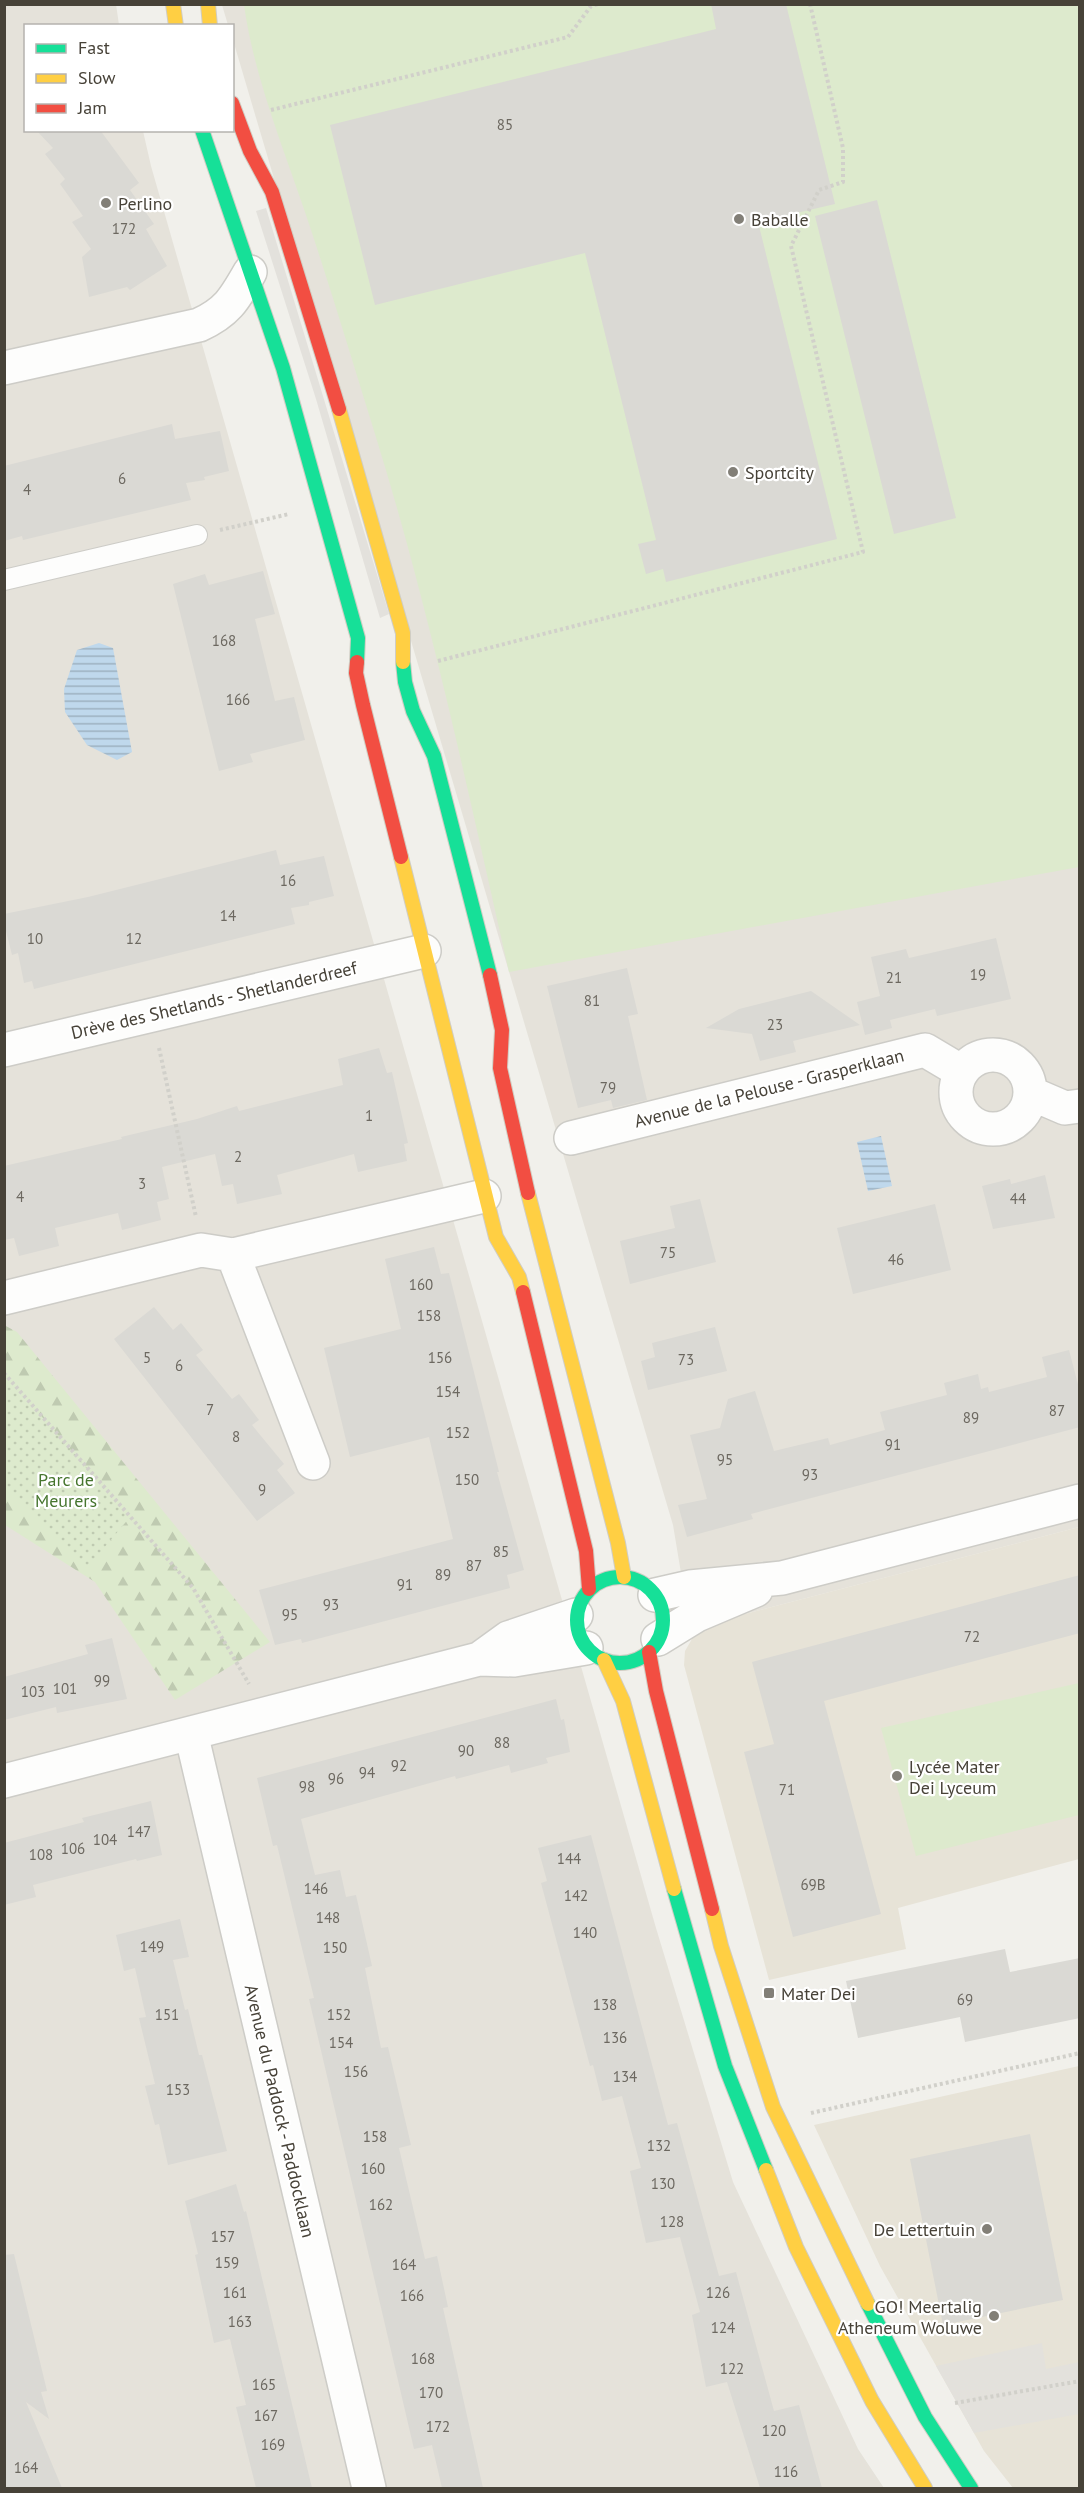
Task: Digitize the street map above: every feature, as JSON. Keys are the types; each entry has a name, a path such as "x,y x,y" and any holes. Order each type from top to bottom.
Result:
{"street":[{"path":"173,4 176,24"},
{"path":"208,4 210,24"},
{"path":"234,108 250,151 276,203 325,360 403,633 401,662 407,694 418,725 434,756 488,966 502,1030 500,1068 518,1150 618,1543 624,1577"},
{"path":"203,132 283,368 322,507 358,638 356,673 484,1196 496,1237 519,1277 586,1551 583,1602 577,1627 622,1701 695,1969 725,2066 796,2247 872,2401 925,2488"},
{"path":"4,368 200,325 215,318 231,304 250,272"},
{"name":"Drève des Shetlands - Shetlanderdreef","path":"4,1050 424,951"},
{"name":"Avenue de la Pelouse - Grasperklaan","path":"571,1138 925,1050 962,1072"},
{"path":"997,1054 1018,1064 1026,1074 1030,1093 1030,1100 1019,1119 1008,1126 990,1129 974,1124 959,1107 956,1095 962,1072 970,1063 984,1055 997,1054"},
{"path":"1030,1093 1065,1108 1080,1106"},
{"path":"4,1298 201,1250 233,1255 484,1196"},
{"path":"233,1255 313,1463"},
{"path":"655,1595 690,1587 782,1578 1080,1501"},
{"path":"478,1659 508,1638 583,1602 611,1577 636,1580 655,1595 663,1617 654,1646 656,1692 721,1946 762,2077 779,2120 856,2282 925,2417 970,2488"},
{"path":"4,1781 478,1659 514,1660 595,1654 620,1663 636,1660 697,1615 782,1578"},
{"name":"Avenue du Paddock - Paddocklaan","path":"191,1734 369,2488"}],"lane":[{"path":"4,580 196,535"}],"path":[{"path":"238,118 568,37 591,6 599,4"},
{"path":"438,661 863,552 791,246 819,190 843,182 843,148 810,4"},
{"path":"196,535 322,507"},
{"path":"152,1016 195,1213"},
{"path":"4,1373 193,1588 266,1713"},
{"path":"779,2120 1080,2053"},
{"path":"925,2417 957,2402 1080,2381"}],"shaded area":[{"path":"116,4 119,24 24,24 24,132 143,132 151,166 656,1928 733,2182 858,2449 884,2488 5,2488 4,5"},
{"name":"Sportcity","path":"222,5 1079,5 1079,1527 718,1621 692,1639 673,1525 234,43 234,24 228,24"},
{"path":"266,208 389,614 380,618 316,399 256,211"},
{"name":"Lycée Mater Dei Lyceum","path":"1079,1527 1079,1859 898,1908 906,1949 769,1980 684,1665 685,1651 692,1639 718,1621"},
{"name":"GO! Meertalig Atheneum Woluwe","path":"1079,2066 1079,2488 1013,2488 984,2451 880,2266 814,2125"},
{"path":"1042,2343 1046,2369 1079,2362 1079,2414 974,2433 936,2366"}],"green space":[{"name":"Sportcity","path":"244,5 1079,5 1079,867 509,972 431,635 395,501 332,295 262,84"},
{"name":"Parc de Meurers","path":"4,1325 17,1332 270,1642 175,1700 95,1582 5,1525"},
{"path":"5,1377 130,1517 88,1567 5,1485"},
{"path":"1079,1683 1079,1815 916,1856 881,1728"}],"water":[{"path":"99,643 113,648 132,752 117,760 87,745 65,712 64,689 77,650"},
{"path":"881,1136 892,1186 868,1191 857,1142"}],"building":[{"path":"711,4 786,4 835,204 758,222 837,539 666,582 663,569 646,574 638,544 656,540 585,253 375,305 330,125 716,29"},
{"name":"Perlino","path":"38,132 101,132 139,183 130,190 154,224 146,229 167,266 130,290 127,287 89,297 82,257 91,249 72,222 83,216 60,184 65,179 45,154 53,148"},
{"path":"877,200 956,518 894,534 815,216"},
{"path":"172,424 175,439 220,431 229,471 204,477 205,480 186,483 191,500 23,540 22,536 4,541 4,466"},
{"path":"263,571 275,614 255,619 275,701 294,697 305,740 250,754 253,762 219,771 173,584 205,574 209,585"},
{"path":"276,850 280,865 324,856 334,896 309,902 309,905 291,908 295,924 34,989 32,981 24,983 18,953 12,955 4,914 88,897"},
{"path":"996,938 1011,999 937,1016 935,1009 890,1020 892,1028 865,1035 857,1002 880,996 871,957 906,949 909,958"},
{"path":"627,968 638,1014 628,1016 647,1100 613,1108 611,1100 578,1108 547,986"},
{"path":"811,991 860,1025 793,1041 796,1052 760,1061 752,1034 706,1028 739,1009"},
{"path":"379,1048 387,1073 392,1072 408,1143 404,1144 407,1161 358,1172 354,1154 277,1175 282,1194 237,1204 233,1184 222,1186 215,1154 162,1167 169,1199 157,1202 161,1220 122,1230 118,1213 55,1228 59,1246 19,1256 14,1238 4,1240 4,1166 122,1139 121,1137 197,1119 237,1106 239,1111 343,1085 338,1059"},
{"path":"1045,1175 1055,1218 993,1229 982,1186 1010,1179 1011,1184"},
{"path":"700,1199 716,1262 630,1284 620,1241 675,1228 670,1206"},
{"path":"935,1204 951,1270 853,1294 837,1228"},
{"path":"434,1247 441,1274 449,1273 499,1472 497,1472 524,1570 507,1575 510,1588 302,1643 301,1639 275,1645 259,1590 453,1539 429,1437 350,1457 324,1348 401,1329 385,1259"},
{"path":"154,1307 173,1330 181,1323 203,1350 196,1355 232,1399 239,1394 259,1420 252,1425 284,1464 277,1470 295,1493 257,1521 114,1339"},
{"path":"715,1327 727,1371 648,1390 641,1361 655,1357 652,1343"},
{"path":"1069,1350 1080,1392 1080,1427 751,1514 753,1519 687,1537 678,1505 707,1499 690,1435 720,1428 728,1399 755,1391 774,1451 828,1438 830,1445 885,1430 880,1412 947,1395 944,1383 978,1374 981,1389 988,1387 989,1392 1047,1377 1042,1357"},
{"path":"1080,1575 1080,1633 824,1701 881,1914 793,1937 744,1752 774,1744 752,1662"},
{"path":"112,1638 127,1699 57,1713 56,1707 4,1720 4,1677 88,1654 85,1645"},
{"path":"556,1699 561,1720 564,1719 570,1752 546,1758 548,1763 511,1773 509,1765 456,1779 455,1776 301,1819 315,1875 340,1870 346,1897 356,1895 372,1966 365,1968 381,2048 388,2047 411,2145 399,2148 425,2259 437,2256 448,2307 443,2308 483,2488 442,2488 432,2445 414,2449 309,1999 314,1998 277,1845 273,1846 257,1778"},
{"path":"151,1801 162,1855 137,1861 136,1859 33,1885 36,1897 4,1905 4,1843 84,1822 82,1818"},
{"path":"591,1835 668,2125 677,2123 719,2276 736,2272 774,2411 799,2405 822,2488 760,2488 727,2382 706,2387 692,2315 700,2312 680,2237 646,2243 630,2171 641,2168 622,2096 602,2101 593,2065 590,2066 541,1883 547,1881 538,1848"},
{"path":"180,1919 189,1957 173,1960 185,2010 188,2009 199,2055 202,2055 227,2151 168,2165 159,2124 155,2125 145,2086 155,2084 139,2018 146,2017 135,1968 124,1971 116,1935"},
{"path":"1005,1949 1010,1972 1080,1958 1080,2018 965,2042 960,2017 858,2038 846,1981"},
{"name":"De Lettertuin","path":"1030,2134 1063,2300 943,2325 910,2159"},
{"path":"236,2184 244,2212 246,2211 312,2488 256,2488 236,2407 246,2405 230,2339 214,2343 195,2255 198,2254 185,2201"},
{"path":"14,2254 47,2391 41,2392 49,2419 26,2402 62,2488 4,2488 4,2255"}],"traffic: fast":[{"path":"203,132 283,368 358,638 357,662"},
{"path":"403,662 405,682 413,711 434,756 490,975"},
{"path":"620,1577 644,1584 656,1596 663,1620 656,1644 644,1656 620,1663 596,1656 584,1644 577,1620 584,1596 596,1584 620,1577"},
{"path":"674,1889 725,2066 766,2170"},
{"path":"868,2304 925,2417 971,2488"}],"traffic: slow":[{"path":"173,4 176,24"},
{"path":"208,4 210,24"},
{"path":"339,409 403,633 403,662"},
{"path":"401,857 496,1237 519,1277 523,1292"},
{"path":"528,1193 618,1543 624,1577"},
{"path":"604,1660 623,1701 674,1889"},
{"path":"712,1909 721,1946 773,2107 868,2304"},
{"path":"766,2170 796,2247 872,2401 925,2488"}],"traffic: jam":[{"path":"234,108 250,151 272,192 339,409"},
{"path":"357,662 356,673 363,705 401,857"},
{"path":"490,975 502,1030 500,1068 528,1193"},
{"path":"523,1292 586,1551 589,1589"},
{"path":"649,1652 656,1691 712,1909"}],"place":[{"name":"Perlino","path":"106,203"},
{"name":"Baballe","path":"739,219"},
{"name":"Sportcity","path":"733,472"},
{"name":"Lycée Mater Dei Lyceum","path":"897,1776"},
{"name":"Mater Dei","path":"769,1993"},
{"name":"De Lettertuin","path":"987,2229"},
{"name":"GO! Meertalig Atheneum Woluwe","path":"994,2316"}]}
